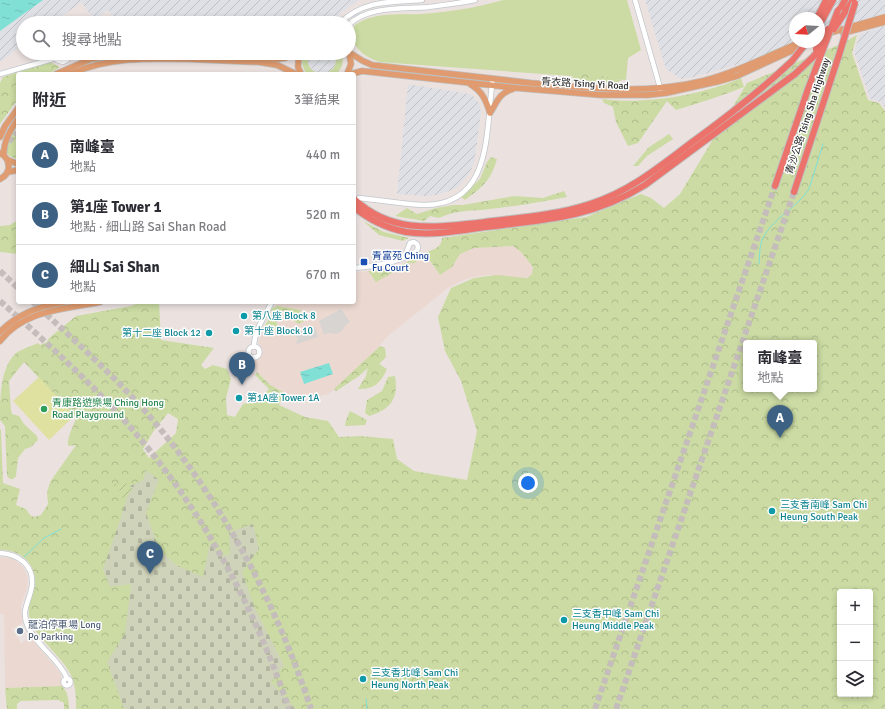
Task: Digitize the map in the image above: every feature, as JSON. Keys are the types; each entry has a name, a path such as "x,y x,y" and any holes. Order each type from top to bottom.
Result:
{"highway":[{"path":"820,12 826,0"},
{"path":"825,15 833,0"},
{"path":"794,74 815,50 842,0"},
{"name":"青沙公路 Tsing Sha Highway","path":"775,186 794,128 842,0"},
{"path":"357,198 365,208 382,218 399,224 422,227 485,222 556,212 581,207 611,196 645,177 687,150 794,74 817,53 855,1"},
{"name":"青沙公路 Tsing Sha Highway","path":"794,192 855,1"},
{"path":"792,61 799,48"},
{"path":"356,208 380,224 396,230 420,233 438,233 562,218 590,211 635,191 746,102 792,61 802,48"}],"main road":[{"path":"825,34 885,17"},
{"path":"825,38 885,22"},
{"name":"青衣路 Tsing Yi Road","path":"356,56 372,65 597,89 626,90 703,81 739,70 789,48"},
{"name":"青衣路 Tsing Yi Road","path":"356,73 362,71 518,88 601,95 648,95 700,87 737,76 798,48"},
{"path":"61,72 89,60"},
{"path":"76,72 98,64 117,60"},
{"path":"232,60 277,65 292,72"},
{"path":"298,60 298,67 300,72"},
{"name":"青衣路 Tsing Yi Road","path":"348,72 351,64 350,60"},
{"path":"84,72 98,64"},
{"path":"466,82 476,87 482,94 490,112"},
{"path":"490,112 502,94 518,88"},
{"path":"1,134 16,111"},
{"path":"0,179 8,172 9,166 4,156 4,145 16,122"},
{"path":"4,156 16,163"},
{"path":"8,172 16,170"},
{"path":"0,332 11,322 27,312 55,304"},
{"path":"0,341 7,333 20,323 35,316 90,304"}],"street":[{"path":"348,16 370,5 422,0"},
{"path":"356,18 365,14 379,11 444,5 475,0"},
{"path":"635,0 662,93"},
{"path":"0,74 41,60"},
{"path":"58,60 63,62 67,60"},
{"path":"357,198 424,205 451,200 462,193 471,184 481,168 490,112 493,78"},
{"path":"356,268 386,263 402,258"},
{"path":"254,346 254,341 258,330 271,304"},
{"path":"0,553 15,556 25,563 29,570 32,582 31,590 25,606 27,623 33,635 59,665 67,678"}],"shaded area":[{"path":"0,0 359,0 337,16 112,16 108,10 100,16 92,16 81,2 62,16 16,16 16,50 0,62"},
{"path":"645,0 885,0 885,13 825,32 825,12 789,12 789,46 753,60 694,77 681,79 666,69"},
{"path":"885,26 885,108 881,102 870,99 854,52 860,34"},
{"path":"307,60 336,60 334,68 328,72 315,72 308,64"},
{"path":"408,84 469,94 479,103 481,112 475,159 471,170 465,179 457,187 447,192 425,196 397,194"},
{"path":"513,246 521,252 532,265 533,270 531,275 525,278 490,275 479,276 463,280 448,288 388,336 365,363 328,394 306,398 284,393 274,388 257,372 252,362 259,359 262,355 263,350 258,342 276,304 356,304 356,272 382,270 399,266 423,254 440,275 452,267 460,254 474,248"},
{"path":"341,309 350,322 341,332 335,334 328,333 324,335 319,321"},
{"path":"315,327 318,337 297,344 296,342 298,338 293,334"},
{"path":"0,557 11,558 19,563 24,568 28,578 27,589 21,605 23,623 12,629 21,643 30,637 61,674 62,686 5,688 4,614 0,614"}],"green space":[{"path":"503,0 627,0 641,50 628,58 626,80 379,62 361,52 356,45 356,24 367,19 382,15 421,14 452,11"},
{"path":"857,35 852,53 868,100 879,103 885,111 885,709 76,709 75,687 69,672 65,665 37,633 31,622 29,608 35,581 31,566 22,556 9,551 0,550 0,429 3,483 20,489 16,505 26,509 30,515 34,517 41,515 48,504 47,493 50,482 76,445 68,446 76,417 24,362 9,381 11,410 12,414 19,416 24,424 37,436 38,440 31,447 25,449 18,458 16,476 13,479 10,479 7,476 5,426 0,420 0,402 4,375 11,359 16,353 38,343 40,345 47,342 49,338 76,316 136,304 159,304 161,340 214,348 201,365 205,369 213,365 227,369 231,379 226,398 227,415 235,417 243,404 261,399 269,389 255,375 257,372 269,384 284,393 279,405 305,417 328,421 339,437 360,436 393,439 397,459 414,471 467,480 477,431 461,381 445,351 438,317 451,288 474,278 496,275 527,278 532,274 533,267 521,252 513,246 474,248 460,254 452,267 440,275 425,254 438,247 442,238 586,217 641,194 651,198 664,208 680,194 747,83 843,43","holes":["168,413 178,419 176,433 149,458 143,449 153,432"]},
{"path":"302,60 308,60 311,68 316,72 306,72 302,64"},
{"path":"336,60 343,60 342,66 338,72 329,72 333,68"},
{"path":"46,63 52,63 60,67 51,72 18,72"},
{"path":"16,73 16,102 0,124 0,83 3,77"},
{"path":"591,74 622,80 616,83 572,82 573,75"},
{"path":"741,78 744,87 676,110 667,101 638,143 628,146 616,122 613,107 604,103 602,99 636,101 673,97 709,89"},
{"path":"14,131 16,132 16,159 8,155 6,150"},
{"path":"669,134 673,139 647,156 638,166 633,166 649,147"},
{"path":"491,157 497,159 489,178 477,191 465,200 461,197 480,179 487,162"},
{"path":"564,191 567,197 509,207 457,212 439,218 430,216 424,221 395,216 407,208 417,214 436,208 514,196 543,198"},
{"path":"16,221 16,254 0,252 0,226 10,225"},
{"path":"363,221 384,232 409,238 403,241 379,235"},
{"path":"423,254 424,256 413,264 411,262 400,270 399,269 376,282 368,271 382,270 399,266"},
{"path":"277,306 301,310 299,313 304,321 299,324 294,321 289,310 281,311 276,317 278,328 264,331 263,328 272,315 271,309"},
{"path":"380,346 385,348 386,357 379,364 387,369 376,385 364,389 358,389 366,376 368,368 359,376 336,391 334,389"},
{"path":"395,376 396,391 388,407 369,416 365,413 367,400 382,391 388,377"},
{"name":"青康路遊樂場 Ching Hong Road Playground","path":"39,377 74,416 49,440 13,401"},
{"path":"350,411 367,420 365,425 345,426"},
{"path":"146,470 159,480 146,513 159,549 176,565 203,577 210,543 221,556 230,554 229,532 253,524 259,549 242,572 255,608 284,665 271,682 296,709 124,709 107,662 125,633 131,584 110,587 103,569 130,486 143,480"},
{"path":"123,481 128,481 126,483 132,489 122,498 118,486 115,487 113,485"},
{"path":"62,686 68,697 69,709 64,709 64,703 58,700 21,701 17,704 17,709 7,709 5,688"}],"water":[{"path":"0,0 43,0 21,16 16,16 16,19 0,31"},
{"path":"329,363 333,374 304,384 300,372"}],"waterway":[{"path":"759,264 761,243 766,232 778,219 798,202 809,189 823,144"},
{"path":"24,557 44,538 61,529"},
{"path":"366,699 367,709"}],"tunnel":[{"path":"3,148 16,134"},
{"path":"595,709 775,186"},
{"path":"743,340 794,192"},
{"path":"0,271 16,286"},
{"path":"0,301 57,352 112,407 141,440 194,511 217,548 238,587 274,667 289,709"},
{"path":"35,304 119,383 146,412 173,445 222,515 263,590 281,629 311,709"},
{"path":"616,709 743,340"}],"place":[{"name":"青富苑 Ching Fu Court","path":"364,262"},
{"name":"第八座 Block 8","path":"244,316"},
{"name":"第十座 Block 10","path":"236,331"},
{"name":"第十二座 Block 12","path":"209,333"},
{"name":"第1座 Tower 1","path":"242,385"},
{"name":"第1A座 Tower 1A","path":"239,398"},
{"name":"青康路遊樂場 Ching Hong Road Playground","path":"44,409"},
{"name":"南峰臺","path":"780,438"},
{"name":"三支香南峰 Sam Chi Heung South Peak","path":"772,511"},
{"name":"細山 Sai Shan","path":"150,574"},
{"name":"三支香中峰 Sam Chi Heung Middle Peak","path":"564,620"},
{"name":"龍泊停車場 Long Po Parking","path":"20,631"},
{"name":"三支香北峰 Sam Chi Heung North Peak","path":"363,679"}]}
